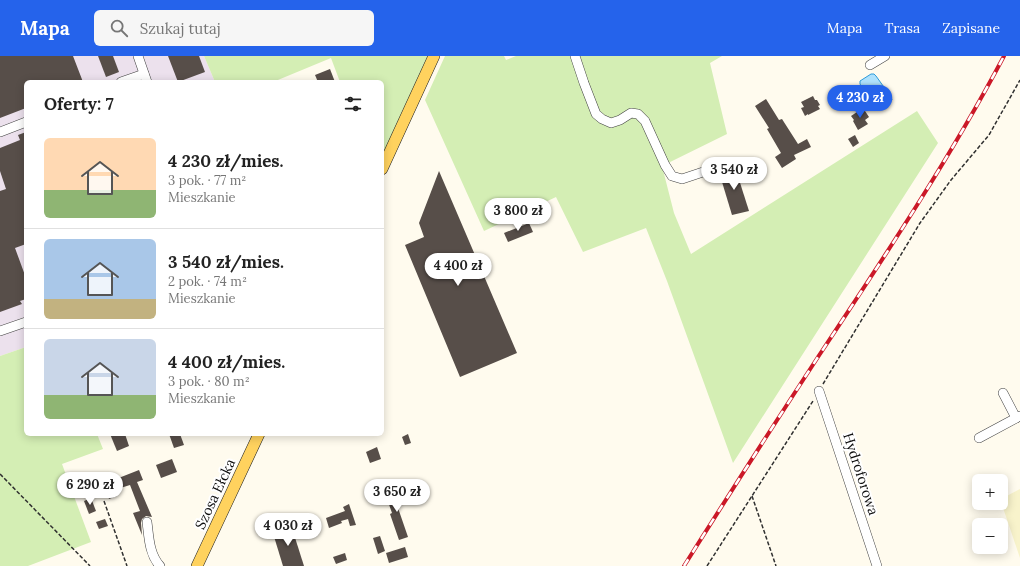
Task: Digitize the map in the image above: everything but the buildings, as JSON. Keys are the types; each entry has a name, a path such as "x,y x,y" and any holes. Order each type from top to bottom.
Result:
{"main road":[{"path":"384,165 434,56"},
{"name":"Szosa Ełcka","path":"197,566 258,436"}],"street":[{"path":"134,80 146,78 138,56"},
{"path":"575,56 596,114 602,119 612,123 632,113 638,114 645,121 665,165 672,176 682,179 706,171"},
{"path":"870,65 885,56"},
{"path":"0,132 24,123"},
{"path":"0,332 24,323"},
{"name":"Hydroforowa","path":"819,391 877,566"},
{"path":"979,438 1018,417 1003,393"},
{"path":"146,522 150,548 156,562 160,566"}],"path":[{"path":"707,566 819,391 920,223 951,180 990,135 1020,80"},
{"path":"0,474 90,566"},
{"path":"752,496 776,566"},
{"path":"104,501 127,566"}],"shaded area":[{"path":"0,56 204,56 214,80 24,80 24,348 0,356"},
{"path":"1020,489 1020,558 1008,523 1008,518 1006,518 1004,510 1008,510 1008,495"}],"green space":[{"path":"204,56 428,56 384,152 384,80 339,80 331,58 278,80 214,80"},
{"path":"445,56 504,56 506,60 516,56 722,56 710,63 727,134 662,166 674,213 691,254 917,111 938,143 733,463 667,281 646,228 583,252 556,197 484,231 425,100"},
{"path":"24,348 24,436 98,436 103,449 62,464 91,542 28,566 0,566 0,356"}],"water":[{"path":"871,74 876,76 891,97 892,100 889,103 881,106 879,104 881,99 879,97 871,101 869,100 860,84 860,81"}],"railway":[{"path":"684,566 784,409 915,209 961,133 1004,56"}]}
